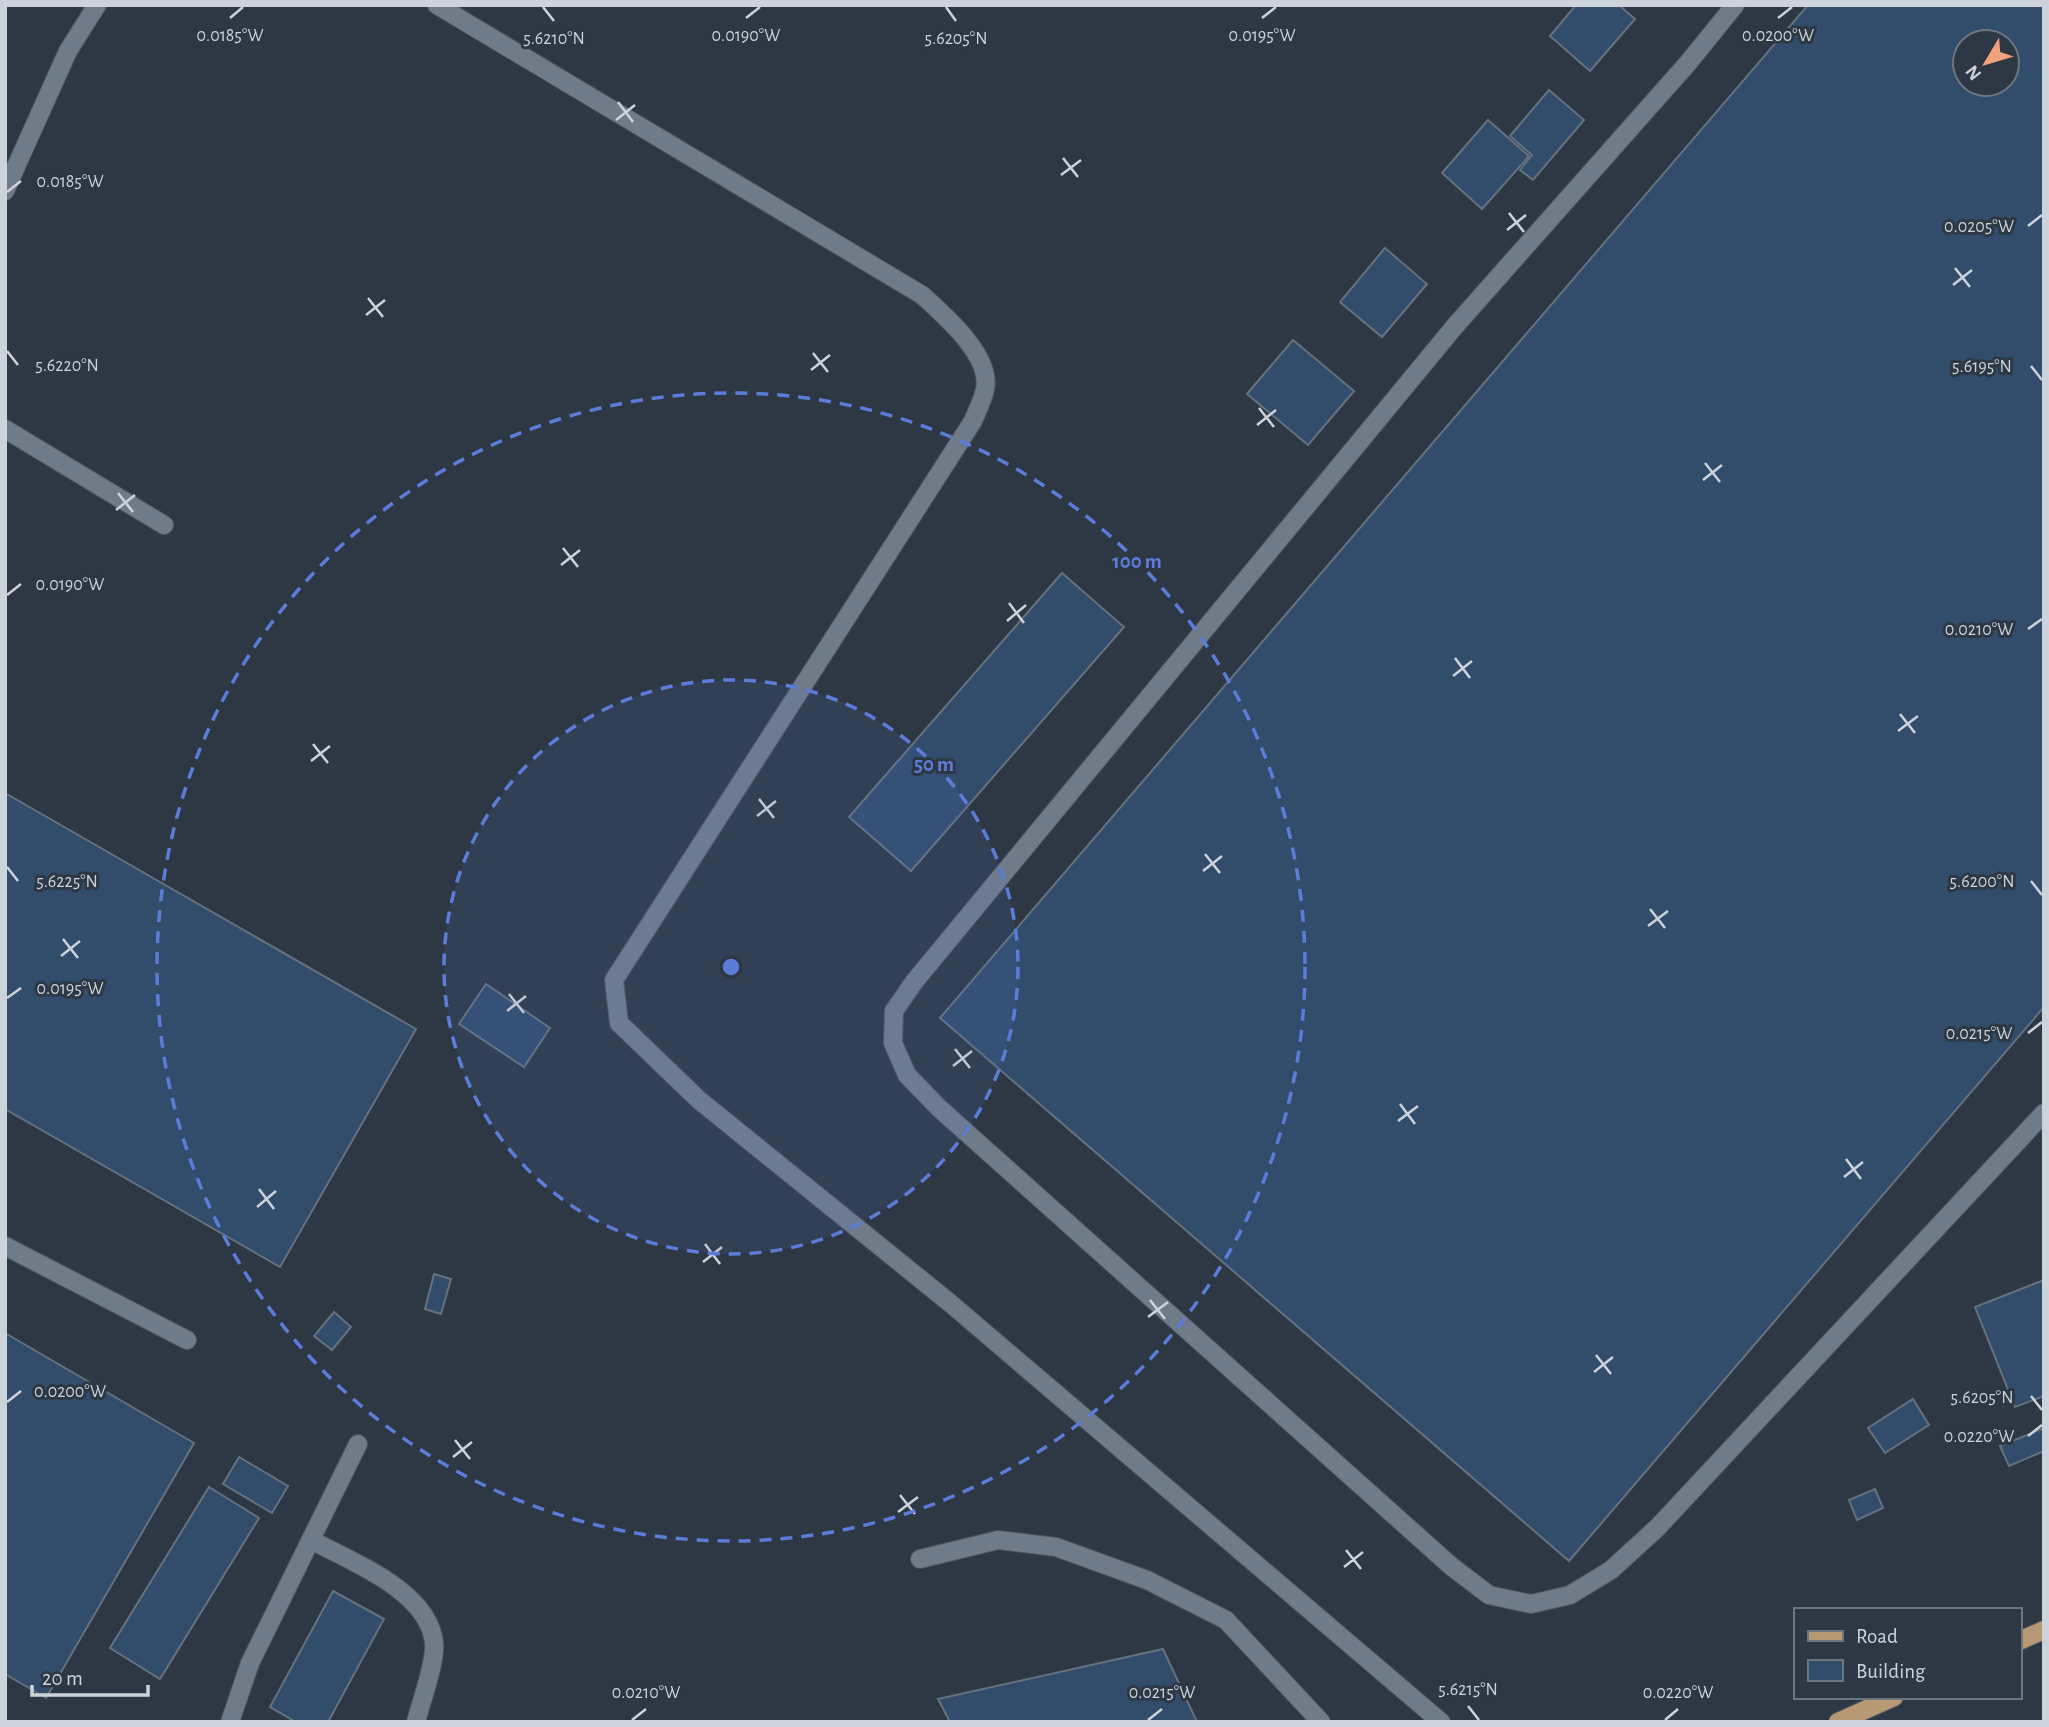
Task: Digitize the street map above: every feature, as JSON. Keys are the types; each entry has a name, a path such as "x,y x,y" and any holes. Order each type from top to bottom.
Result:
{"main road":[{"path":"2021,1640 2044,1630"},
{"path":"1838,1722 1890,1699"}],"lane":[{"path":"5,191 68,51 97,5"},
{"path":"437,5 922,295 961,333 983,367 986,387 974,421 614,981 619,1023 699,1100 961,1312 1441,1722"},
{"path":"1735,5 1455,326 914,982 894,1011 893,1043 907,1075 939,1108 1451,1566 1489,1595 1531,1604 1570,1595 1611,1570 1658,1527 2043,1117"},
{"path":"5,429 164,525"},
{"path":"5,1246 187,1340"},
{"path":"230,1722 250,1663 358,1444"},
{"path":"311,1540 399,1588 419,1606 428,1623 434,1645 416,1722"},
{"path":"920,1559 998,1540 1056,1547 1147,1580 1226,1620 1321,1722"}],"building":[{"path":"1576,5 1619,5 1635,19 1590,71 1550,36"},
{"path":"1808,5 2044,5 2044,1007 1569,1561 940,1018"},
{"path":"1549,90 1584,120 1533,180 1520,170 1532,155 1510,136"},
{"path":"1488,120 1529,156 1482,209 1442,173"},
{"path":"1385,248 1427,284 1382,337 1340,302"},
{"path":"1293,340 1354,391 1308,445 1247,394"},
{"path":"1062,573 1124,627 911,871 849,817"},
{"path":"5,793 416,1029 280,1267 5,1109"},
{"path":"486,984 550,1028 524,1067 459,1024"},
{"path":"434,1274 451,1279 441,1314 425,1309"},
{"path":"2044,1280 2044,1396 2015,1407 1975,1307"},
{"path":"334,1312 351,1327 332,1350 314,1336"},
{"path":"5,1333 194,1443 46,1698 5,1674"},
{"path":"1913,1399 1929,1425 1885,1453 1868,1428"},
{"path":"2044,1428 2044,1451 2009,1466 2000,1446"},
{"path":"239,1457 288,1486 272,1513 223,1484"},
{"path":"209,1487 259,1518 160,1679 110,1648"},
{"path":"1875,1489 1883,1508 1857,1520 1849,1500"},
{"path":"333,1591 384,1619 328,1722 296,1722 270,1707"},
{"path":"1163,1649 1197,1722 950,1722 938,1699"}]}
